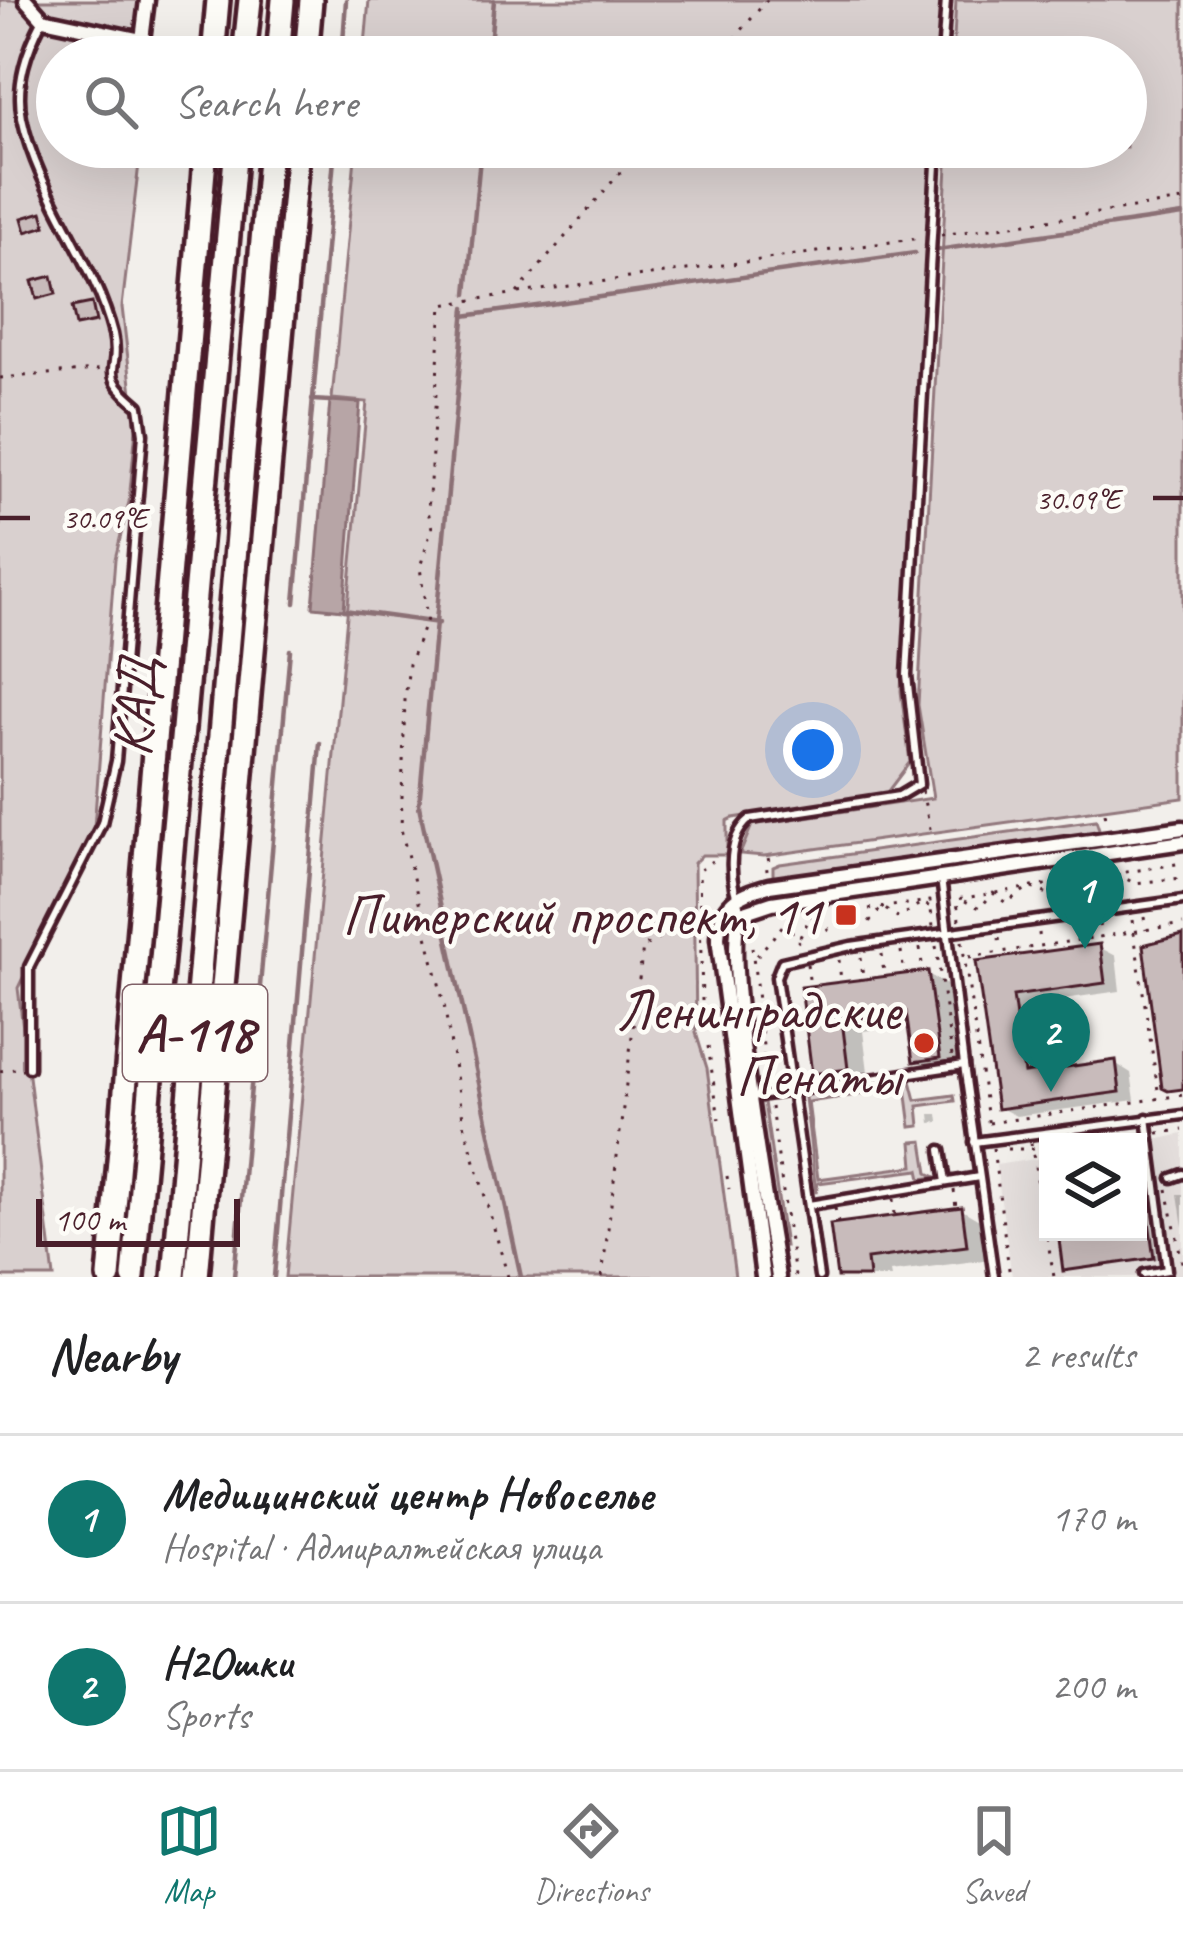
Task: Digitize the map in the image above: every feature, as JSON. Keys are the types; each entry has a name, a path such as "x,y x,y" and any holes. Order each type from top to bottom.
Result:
{"highway":[{"path":"215,36 218,0"},
{"path":"246,36 250,0"},
{"path":"280,36 283,0"},
{"path":"307,36 310,0"},
{"path":"109,1277 204,168"},
{"name":"КАД","path":"133,1277 234,168"},
{"name":"КАД","path":"174,1277 268,168"},
{"path":"197,1277 296,168"},
{"path":"233,596 280,357"},
{"path":"115,1202 162,927"}],"street":[{"path":"26,0 43,19 123,36"},
{"path":"142,36 147,0"},
{"path":"763,1277 733,938 742,913 772,903 1183,828"},
{"path":"778,1277 718,938 723,911 735,896 1183,842"}],"lane":[{"path":"943,36 946,0"},
{"path":"37,36 43,19"},
{"path":"36,38 21,80 22,116 36,160"},
{"path":"29,1068 29,967 102,824 120,732 132,519 143,434 139,406 121,392 108,369 113,336 39,168"},
{"path":"742,913 735,896 736,837 750,819 899,796 919,784 907,675 936,168"},
{"path":"940,871 994,1277"},
{"path":"819,1277 776,977 782,962 1183,900"},
{"path":"744,1099 964,1065"},
{"path":"974,1142 1183,1114"},
{"path":"1144,1274 1167,1270 1147,1118"},
{"path":"941,1150 950,1185"},
{"path":"1172,1178 1183,1174"},
{"path":"809,1205 979,1177"}],"path":[{"path":"737,36 767,0"},
{"path":"517,293 624,168"},
{"path":"508,1277 464,1123 444,1004 401,829 409,664 427,621 420,567 432,528 442,305 1183,201"},
{"path":"0,378 108,369"},
{"path":"919,784 932,838"},
{"path":"1105,812 1108,831"},
{"path":"769,880 766,860 776,858"},
{"path":"1111,859 1121,891"},
{"path":"703,1001 699,871 712,861"},
{"path":"961,898 1183,863"},
{"path":"1114,873 1134,883 1183,878"},
{"path":"1029,886 1059,898 1077,878"},
{"path":"993,893 1006,903 1029,886"},
{"path":"961,898 975,908 993,893"},
{"path":"959,928 961,898"},
{"path":"882,907 904,918 921,902"},
{"path":"868,909 921,902 931,908 933,930"},
{"path":"803,946 800,937 811,915 828,931 839,912 844,920 855,916 869,922 882,907"},
{"path":"1174,914 1174,925"},
{"path":"602,1277 643,947 699,917"},
{"path":"754,958 790,917 792,934 800,937"},
{"path":"1144,917 1146,932"},
{"path":"1132,920 1159,1099"},
{"path":"1100,924 1101,939"},
{"path":"967,958 1183,924"},
{"path":"1066,929 1067,941"},
{"path":"1039,932 1040,945"},
{"path":"999,938 1001,951"},
{"path":"962,941 992,1134"},
{"path":"936,945 953,1066"},
{"path":"752,947 769,1090"},
{"path":"920,948 923,971"},
{"path":"901,951 904,974"},
{"path":"881,954 884,976"},
{"path":"861,957 863,979"},
{"path":"838,960 842,982"},
{"path":"807,964 810,986"},
{"path":"936,1027 947,1025"},
{"path":"708,1046 718,1119"},
{"path":"0,1071 29,1068"},
{"path":"988,1123 1183,1095"},
{"path":"770,1101 795,1277"},
{"path":"1154,1134 1183,1130"},
{"path":"1030,1142 1039,1188"},
{"path":"1010,1277 993,1148 1039,1150"},
{"path":"727,1176 729,1189"},
{"path":"1183,1184 1167,1185 1183,1267"},
{"path":"950,1185 956,1208"},
{"path":"893,1197 895,1216"},
{"path":"835,1206 838,1223"},
{"path":"1048,1241 1054,1277"}],"shaded area":[{"path":"0,0 147,0 148,36 36,36 36,168 139,168 122,307 136,428 129,502 115,559 94,827 18,988 54,1277 0,1277"},
{"path":"369,0 944,0 941,36 366,36"},
{"path":"956,0 1183,0 1183,798 764,856 740,854 752,825 933,798 918,705 947,168 1147,168 1147,36 954,36"},
{"path":"354,168 933,168 901,691 910,762 885,795 733,818 727,821 727,855 702,855 694,863 696,1033 707,1068 735,1277 285,1277 367,402 332,399"},
{"path":"330,401 360,403 344,610 313,607"},
{"path":"1096,820 1100,832 773,879 773,867 780,864"},
{"path":"910,1077 916,1100 954,1095 955,1101 918,1106 920,1126 911,1127 906,1088 808,1102 818,1179 914,1166 912,1142 923,1141 928,1173 936,1177 921,1179 919,1170 818,1183 816,1193 804,1089 806,1095"},
{"path":"764,1102 785,1246 780,1246 759,1103"},
{"path":"1183,1134 1183,1277 1012,1277 996,1165 1039,1158 1039,1241 1147,1241 1147,1142"}],"building":[{"path":"42,212 46,226 26,232 22,218"},
{"path":"52,276 56,294 37,299 32,281"},
{"path":"92,303 96,322 76,326 72,307"},
{"path":"1183,935 1183,1089 1168,1091 1162,1088 1143,945"},
{"path":"1100,944 1105,983 1013,996 1024,1073 1116,1060 1120,1092 997,1109 976,961"},
{"path":"928,971 940,1058 913,1062 906,1012 842,1020 848,1069 812,1074 801,987"},
{"path":"962,1207 967,1246 867,1259 869,1277 837,1277 830,1224"},
{"path":"1147,1207 1154,1258 1063,1271 1059,1241 1147,1241"}],"waterway":[{"path":"343,36 346,0"},
{"path":"491,36 494,0"},
{"path":"295,603 333,168"},
{"path":"467,294 479,168"},
{"path":"937,250 1183,215"},
{"path":"464,316 915,253"},
{"path":"465,308 419,806 521,1277"},
{"path":"312,400 330,401"},
{"path":"344,610 439,623"},
{"path":"234,1277 290,650"},
{"path":"274,1277 320,743"}],"place":[{"name":"Питерский проспект, 11","path":"846,915"},
{"name":"Медицинский центр Новоселье","path":"1085,949"},
{"name":"Ленинградские Пенаты","path":"924,1043"},
{"name":"H2Oшки","path":"1051,1092"}]}
